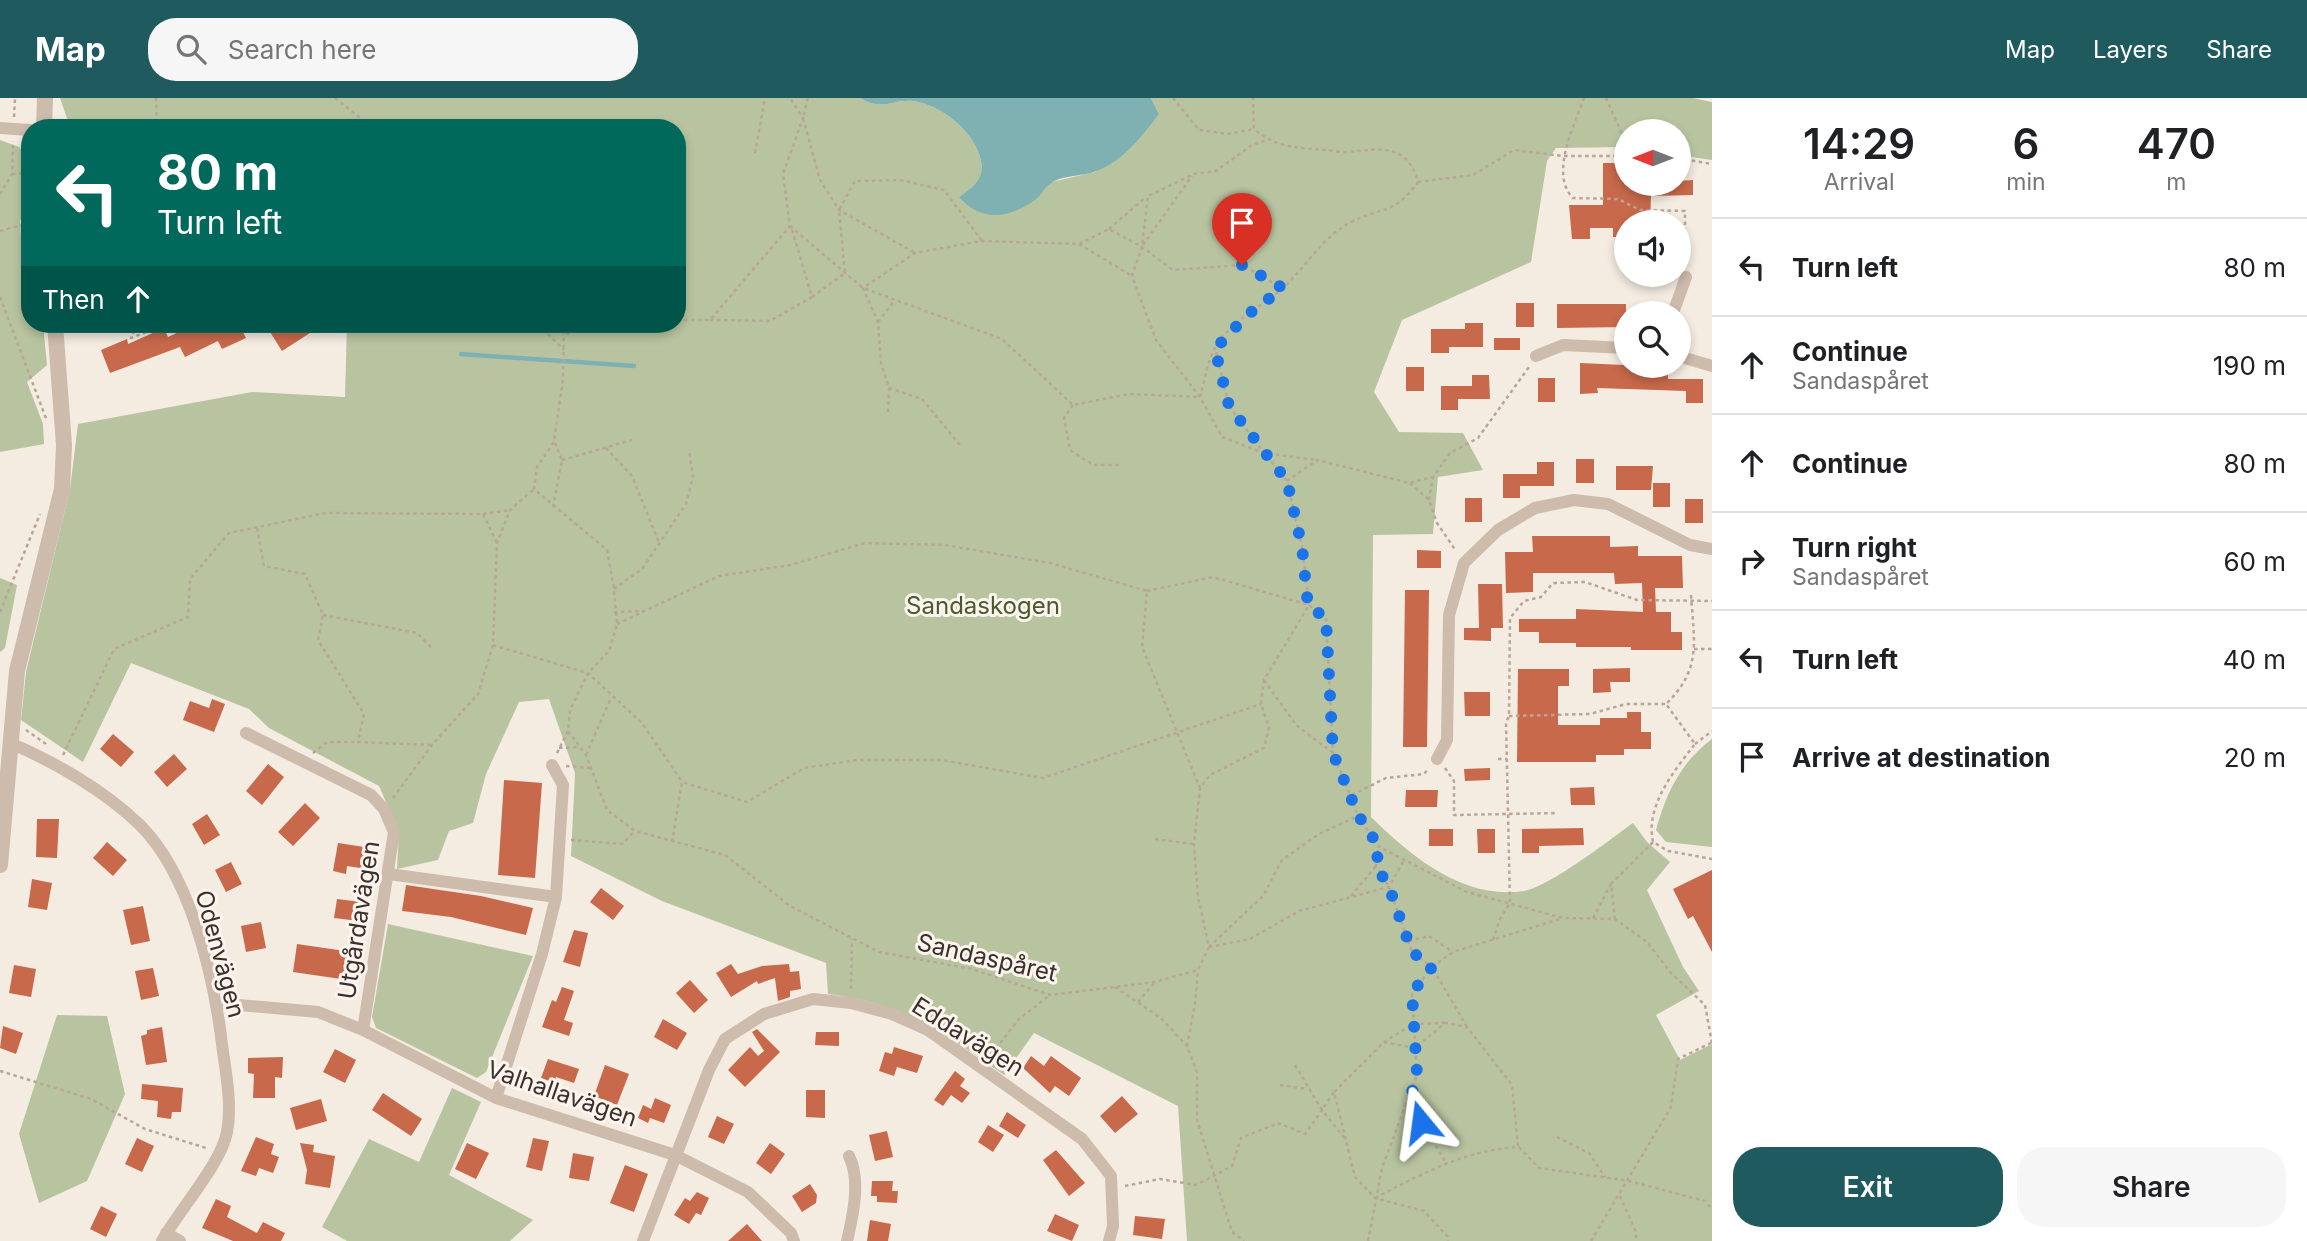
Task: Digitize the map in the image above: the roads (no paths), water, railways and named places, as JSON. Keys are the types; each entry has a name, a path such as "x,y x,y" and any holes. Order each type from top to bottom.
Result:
{"street":[{"path":"44,119 45,98"},
{"path":"0,865 17,671 62,489 64,446 56,333"},
{"path":"1536,356 1563,345 1614,347"},
{"path":"1691,360 1712,366"},
{"path":"1437,759 1447,740 1449,615 1464,563 1498,530 1535,508 1574,500 1608,505 1690,545 1712,549"},
{"name":"Utgårdavägen","path":"246,733 371,795 384,809 394,832 363,1030"},
{"name":"Odenvägen","path":"10,743 86,784 141,826 176,876 200,940 217,1003 228,1098 227,1132 219,1152 164,1237"},
{"path":"496,1098 542,954 556,897 563,785 552,765"},
{"path":"389,874 556,897"},
{"name":"Eddavägen","path":"643,1241 675,1155 725,1040 764,1014 813,999 851,1003 891,1014 928,1030 1082,1139 1111,1176 1113,1226 1109,1241"},
{"name":"Valhallavägen","path":"217,1003 318,1012 363,1030 496,1098 675,1155 748,1192 791,1233 794,1241"},
{"path":"847,1241 855,1168 849,1156"},
{"path":"164,1237 180,1241"}],"water":[{"path":"860,98 1151,98 1159,114 1130,149 1112,163 1091,173 1054,181 1025,206 995,215 976,211 959,197 978,179 982,168 975,144 953,119 923,103 906,101 881,105"}],"waterway":[{"path":"461,354 634,366"}],"park label":[{"name":"Sandaskogen","path":"983,606"}]}
